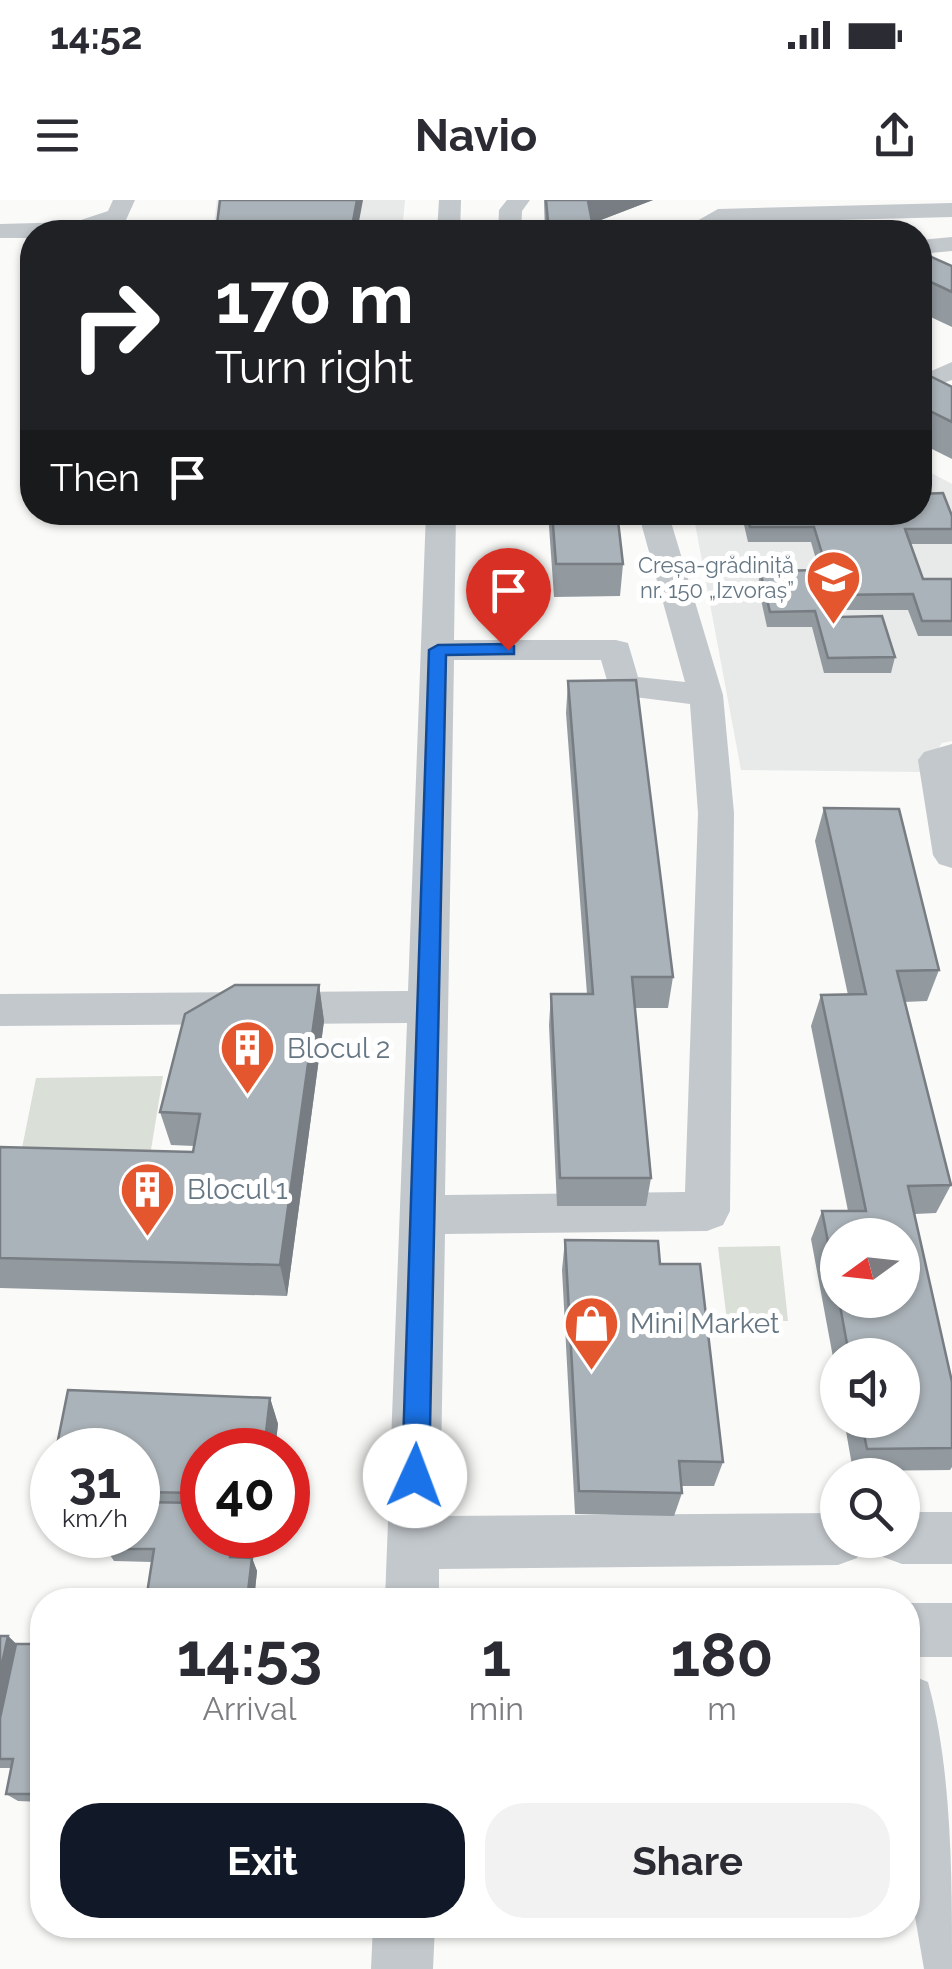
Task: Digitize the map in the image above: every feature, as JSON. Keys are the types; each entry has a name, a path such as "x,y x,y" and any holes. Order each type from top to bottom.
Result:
{"street":[{"path":"109,220 118,215 124,200"},
{"path":"900,210 906,220"},
{"path":"711,220 718,216 952,210"},
{"path":"412,1588 441,525"},
{"path":"423,1216 707,1210 716,813 706,696 658,525"},
{"path":"438,650 616,650 623,686 706,696"},
{"path":"952,756 936,760 952,855"},
{"path":"0,1010 428,1008"},
{"path":"920,1538 952,1538"},
{"path":"413,1543 820,1539"},
{"path":"920,1630 952,1630"},
{"path":"920,1773 952,1962"},
{"path":"402,1969 403,1938"}],"shaded area":[{"path":"217,200 405,200 403,220 214,220"},
{"name":"Creșa-grădiniță nr. 150 „Izvoraș”","path":"932,473 952,484 952,741 942,743 923,772 741,770 695,525 932,525"},
{"path":"163,1076 150,1156 21,1153 36,1078"},
{"path":"780,1246 788,1321 727,1321 718,1247"}],"building":[{"path":"220,200 357,200 353,220 218,220"},
{"path":"546,200 589,200 592,220 548,220"},
{"path":"932,257 952,266 952,292 932,283"},
{"path":"932,377 952,387 952,422 932,412"},
{"path":"932,493 943,493 952,516 952,529 905,529 923,579 952,579 952,621 922,621 913,594 833,595 839,617 882,616 895,657 828,658 815,611 770,612 760,571 827,570 814,527 750,525 932,525"},
{"path":"553,525 618,525 623,564 556,564"},
{"path":"636,680 673,977 632,977 651,1178 560,1178 551,994 593,994 568,681"},
{"path":"824,808 899,809 939,970 897,971 951,1185 908,1186 915,1218 823,1218 822,1211 866,1211 821,995 866,994"},
{"path":"235,985 319,985 280,1265 0,1258 0,1147 193,1152 200,1114 160,1112 185,1014"},
{"path":"920,1239 952,1382 952,1448 867,1449 865,1438 920,1438 920,1338 846,1338 842,1318 920,1318"},
{"path":"565,1240 658,1241 660,1264 700,1264 723,1462 679,1461 682,1493 579,1491"},
{"path":"68,1390 270,1398 267,1428 180,1428 180,1493 160,1492 160,1428 60,1428"},
{"path":"160,1502 180,1503 180,1558 252,1558 248,1588 148,1588 153,1558 160,1558"},
{"path":"0,1636 8,1636 0,1672"},
{"path":"16,1644 30,1644 30,1794 6,1794 13,1759 0,1759 0,1718"}],"place":[{"name":"Creșa-grădiniță nr. 150 „Izvoraș”","path":"833,627"},
{"name":"Blocul 2","path":"248,1097"},
{"name":"Blocul 1","path":"148,1238"},
{"name":"Mini Market","path":"591,1372"}],"route":[{"path":"415,1476 438,650 508,650"}]}
